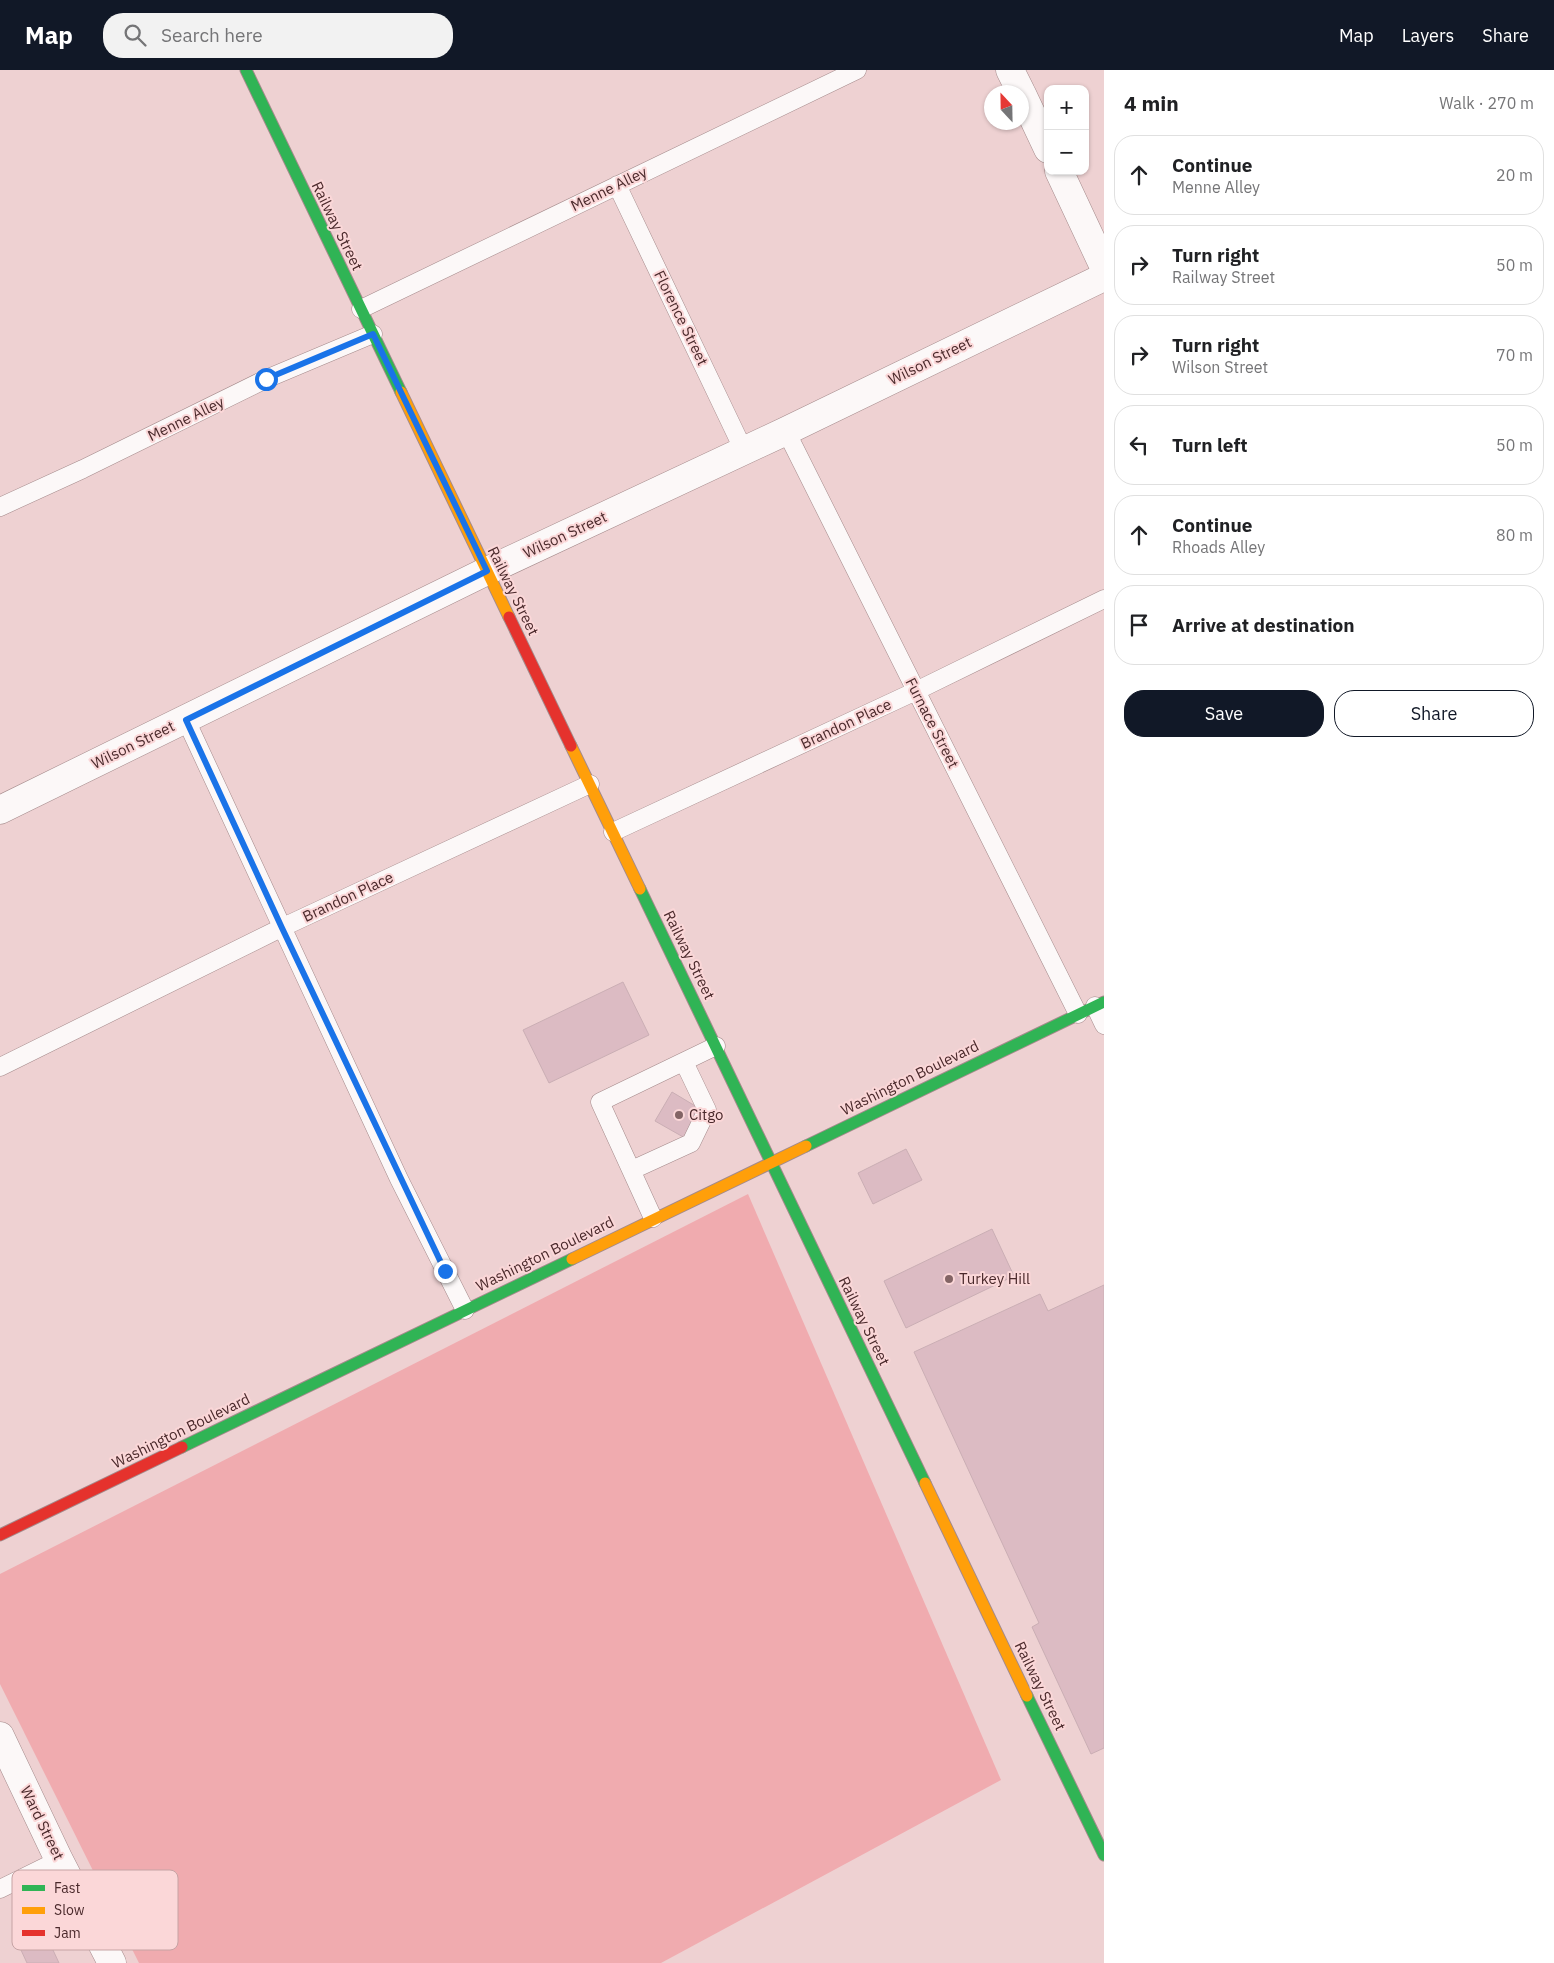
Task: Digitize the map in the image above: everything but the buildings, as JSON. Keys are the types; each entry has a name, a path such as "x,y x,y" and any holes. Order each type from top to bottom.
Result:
{"street":[{"name":"Railway Street","path":"246,70 716,1046 1100,1834 1104,1855"},
{"path":"1010,70 1017,85"},
{"path":"1029,110 1044,141"},
{"path":"1060,175 1104,267"},
{"name":"Wilson Street","path":"0,810 487,571 744,451 1104,278"},
{"name":"Washington Boulevard","path":"0,1535 1099,1004"},
{"name":"Ward Street","path":"0,1736 64,1870"},
{"name":"Ward Street","path":"105,1950 112,1963"}],"lane":[{"name":"Menne Alley","path":"361,309 857,70"},
{"name":"Florence Street","path":"617,185 744,451"},
{"name":"Menne Alley","path":"0,507 83,469 266,379 373,334"},
{"name":"Furnace Street","path":"786,431 1078,1014"},
{"name":"Brandon Place","path":"613,832 916,691 1104,599"},
{"path":"186,720 399,1179 464,1310"},
{"name":"Brandon Place","path":"0,1067 282,928 590,784"},
{"path":"1099,1004 1104,1025"},
{"path":"653,1218 600,1102 716,1046"},
{"path":"632,1170 691,1143 707,1110 684,1062"},
{"path":"39,1870 59,1860"},
{"path":"0,1889 12,1883"}],"shaded area":[{"path":"748,1194 1001,1780 661,1963 139,1963 133,1950 178,1950 178,1870 93,1870 0,1684 0,1574"}],"traffic: fast":[{"path":"246,70 401,392"},
{"path":"640,889 925,1483"},
{"path":"806,1146 1104,1002"},
{"path":"182,1447 572,1259"},
{"path":"1027,1696 1104,1855"}],"traffic: slow":[{"path":"401,392 509,617"},
{"path":"571,746 640,889"},
{"path":"572,1259 806,1146"},
{"path":"925,1483 1027,1696"}],"traffic: jam":[{"path":"509,617 571,746"},
{"path":"0,1535 182,1447"}],"place":[{"name":"Citgo","path":"679,1115"},
{"name":"Turkey Hill","path":"949,1279"}],"route":[{"path":"266,379 373,334 487,571 339,646 186,720 399,1179 445,1271"}]}
